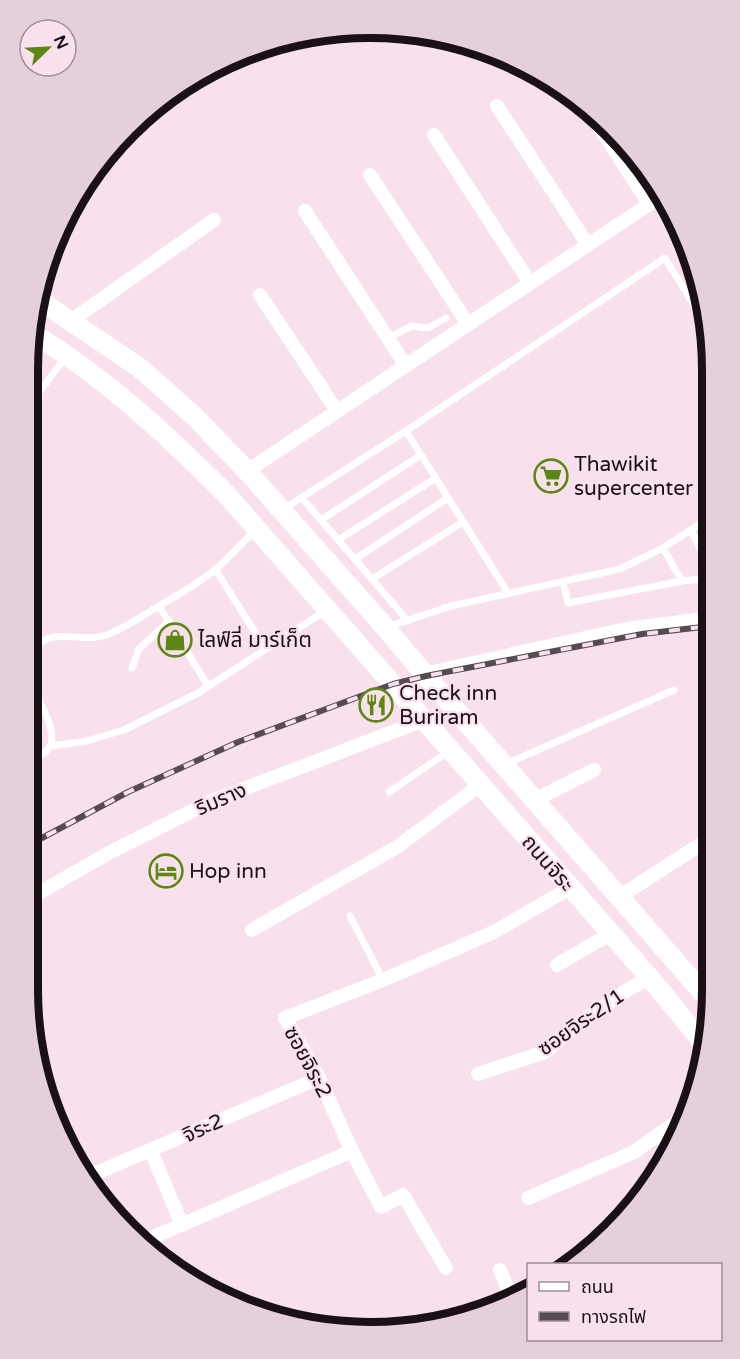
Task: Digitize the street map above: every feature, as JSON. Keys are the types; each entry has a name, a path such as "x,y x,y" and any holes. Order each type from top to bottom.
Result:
{"main road":[{"name":"ถนนจิระ","path":"44,303 140,369 194,416 247,471 702,992"},
{"name":"ถนนจิระ","path":"39,338 110,387 171,439 227,495 650,978 699,1038"},
{"path":"389,679 421,670"}],"street":[{"path":"497,106 588,244"},
{"path":"604,134 649,204"},
{"path":"434,135 530,283"},
{"path":"370,175 468,324"},
{"path":"247,471 655,200"},
{"path":"304,211 406,366"},
{"path":"72,320 214,220"},
{"path":"260,295 337,411"},
{"path":"421,670 626,629 702,619"},
{"name":"ริมราง","path":"38,894 106,854 212,801 424,720"},
{"path":"535,800 594,770"},
{"path":"252,930 397,847 480,785"},
{"path":"619,897 702,843"},
{"name":"ซอยจิระ2","path":"446,1268 403,1195 381,1207 352,1151 319,1078 285,1018 383,980 494,932 570,888"},
{"path":"557,965 610,934"},
{"name":"ซอยจิระ2/1","path":"478,1074 545,1052 582,1021 629,989 650,978"},
{"name":"จิระ2","path":"94,1174 319,1078"},
{"path":"528,1198 634,1152 673,1124"},
{"path":"151,1151 182,1225"},
{"path":"150,1238 352,1151"},
{"path":"500,1270 509,1291"}],"lane":[{"path":"281,511 406,431 665,258 696,306"},
{"path":"388,338 412,326 428,328 446,318"},
{"path":"38,394 67,356"},
{"path":"406,431 508,593"},
{"path":"321,520 421,454"},
{"path":"338,540 436,478"},
{"path":"302,498 408,621"},
{"path":"355,559 448,498"},
{"path":"372,579 463,522"},
{"path":"385,627 451,606 620,569 663,548 702,523"},
{"path":"38,646 45,640 58,636 101,637 126,626 215,569 257,529"},
{"path":"691,530 702,553"},
{"path":"663,548 682,581"},
{"path":"215,569 265,648"},
{"path":"563,582 568,603 702,579"},
{"path":"159,606 208,686"},
{"path":"38,756 51,746 87,741 124,730 208,686 328,609"},
{"path":"132,668 139,649 169,621"},
{"path":"504,765 674,690"},
{"path":"38,700 51,730 51,746"},
{"path":"389,792 450,750"},
{"path":"350,916 383,980"}],"railway":[{"path":"38,840 128,792 238,742 393,684 642,634 702,627"}],"place":[{"name":"Thawikit supercenter","path":"551,476"},
{"name":"ไลฟ์ลี่ มาร์เก็ต","path":"175,640"},
{"name":"Check inn Buriram","path":"376,705"},
{"name":"Hop inn","path":"166,871"}]}
